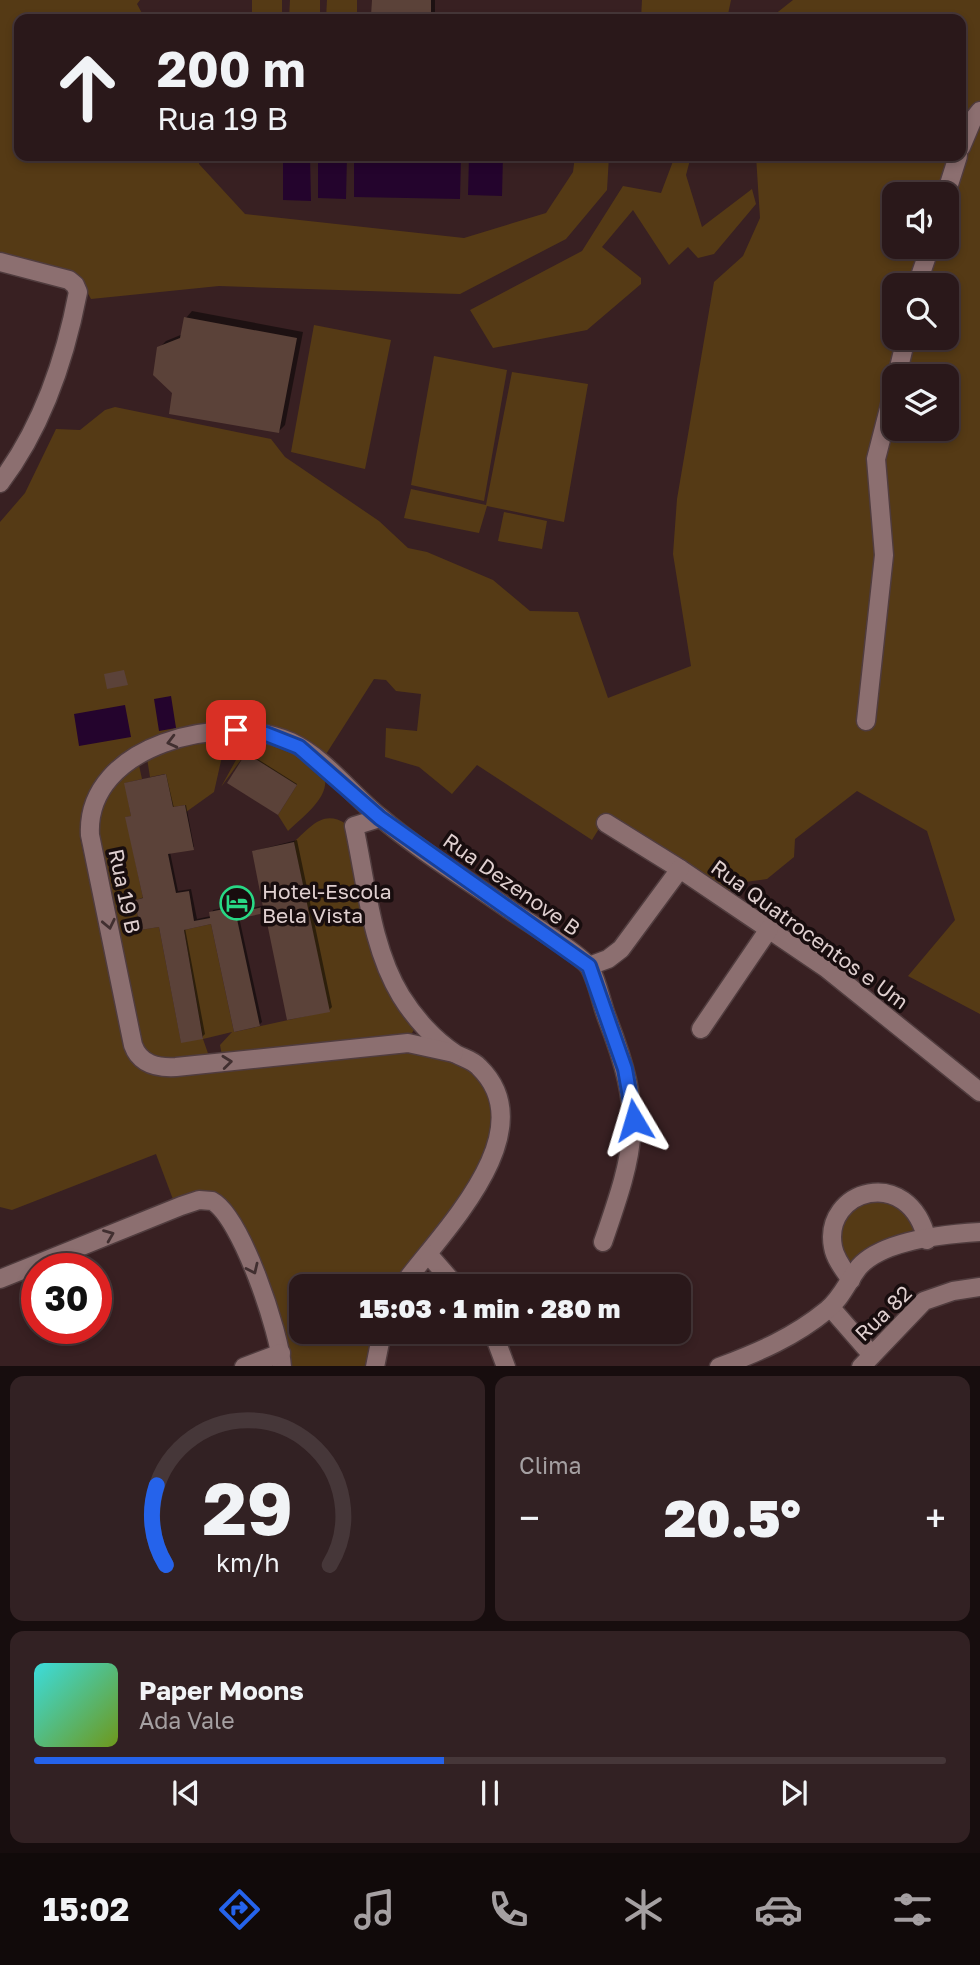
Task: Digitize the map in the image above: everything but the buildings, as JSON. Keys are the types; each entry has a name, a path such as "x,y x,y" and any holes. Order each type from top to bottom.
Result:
{"street":[{"path":"966,135 980,111"},
{"path":"949,182 956,161"},
{"path":"0,262 69,281 78,292 40,418 24,451 0,484"},
{"path":"866,721 884,555 876,459 882,436"},
{"name":"Rua 19 B","path":"380,818 299,747 266,734 232,730 158,746 134,755 104,785 92,807 89,826 134,1045 141,1059 152,1065 176,1067 408,1043 454,1053"},
{"path":"380,818 354,826 389,971 400,994 424,1026 454,1053 477,1065 495,1086 502,1109 502,1128 477,1186 412,1274"},
{"name":"Rua Dezenove B","path":"380,818 589,966 625,1069 634,1120 626,1176 603,1242"},
{"name":"Rua Quatrocentos e Um","path":"606,823 680,869 826,968 980,1092"},
{"path":"589,966 621,949 680,869"},
{"path":"701,1029 769,929"},
{"path":"408,1043 424,1026"},
{"path":"851,1280 837,1260 832,1230 835,1219 845,1206 861,1196 887,1193 901,1198 916,1209 923,1221 927,1240"},
{"path":"0,1279 206,1199 223,1208 258,1279 282,1360 249,1366"},
{"path":"722,1366 769,1348 802,1330 831,1308 858,1268 882,1250 980,1232"},
{"path":"428,1254 446,1274"},
{"name":"Rua 82","path":"866,1361 924,1301 953,1291 980,1287"},
{"path":"831,1308 866,1361"},
{"path":"375,1366 380,1344"},
{"path":"497,1344 506,1366"}],"shaded area":[{"path":"0,0 140,0 137,4 142,14 14,14 14,161 199,161 245,214 464,238 546,213 573,172 574,161 609,161 607,190 566,239 460,294 219,286 91,299 79,277 0,257"},
{"path":"252,0 282,0 282,14 252,14"},
{"path":"290,0 320,0 320,14 289,14"},
{"path":"327,0 357,0 357,14 326,14"},
{"path":"642,0 731,0 728,14 641,14"},
{"path":"793,0 980,0 980,1014 908,976 955,920 927,831 857,791 795,839 794,857 767,879 745,882 724,893 608,814 592,840 477,765 452,794 419,767 385,757 386,728 417,731 421,694 396,691 386,680 374,679 321,762 228,728 104,775 82,810 80,838 125,1039 166,1074 296,1064 380,1054 430,1054 457,1061 467,1068 476,1076 489,1096 494,1119 492,1131 476,1172 450,1212 402,1274 289,1274 289,1344 371,1344 367,1366 287,1366 250,1244 228,1202 211,1192 174,1202 156,1154 12,1210 0,1207 0,522 25,493 56,429 80,430 105,410 115,407 271,439 285,457 379,521 408,548 427,552 493,580 530,611 578,612 608,698 691,666 673,554 677,499 714,282 743,256 760,218 756,161 966,161 966,14 775,14"},
{"path":"283,161 310,161 311,201 283,200"},
{"path":"318,161 347,161 346,199 318,198"},
{"path":"354,161 461,161 460,199 354,197"},
{"path":"469,161 503,161 502,196 468,195"},
{"path":"673,161 690,161 686,175 702,227 752,189 756,204 714,254 698,258 688,247 669,265 633,210 602,247 641,278 641,284 587,330 493,348 470,310 582,251 623,186 661,193"},
{"path":"314,325 391,340 365,469 291,452"},
{"path":"434,356 507,370 484,501 411,485"},
{"path":"512,372 588,384 564,522 487,506 479,533 404,518 411,489 486,505"},
{"path":"504,512 547,521 542,549 498,541"},
{"path":"171,696 176,728 159,731 154,699"},
{"path":"125,705 131,737 79,746 74,714"},
{"path":"271,740 281,740 324,773 324,790 320,798 288,831 278,815 297,785 246,753 221,787 241,751"},
{"path":"217,741 223,752 214,792 186,812 185,805 173,807 165,774 150,777 146,752"},
{"path":"137,756 142,779 125,783 131,816 126,817 143,898 135,900 140,930 159,927 181,1042 203,1038 184,930 211,924 234,1032 329,1011 294,842 318,822 331,818 346,824 366,896 415,1028 409,1038 223,1061 220,1045 232,1032 203,1039 211,1062 173,1065 140,1054 92,812"},
{"path":"869,1198 900,1201 914,1230 872,1245 847,1265 838,1231 839,1225 848,1213"}],"place":[{"name":"Hotel-Escola Bela Vista","path":"237,903"}],"route":[{"path":"236,730 266,734 290,742 311,755 380,818 589,966 625,1069 634,1120"}]}
